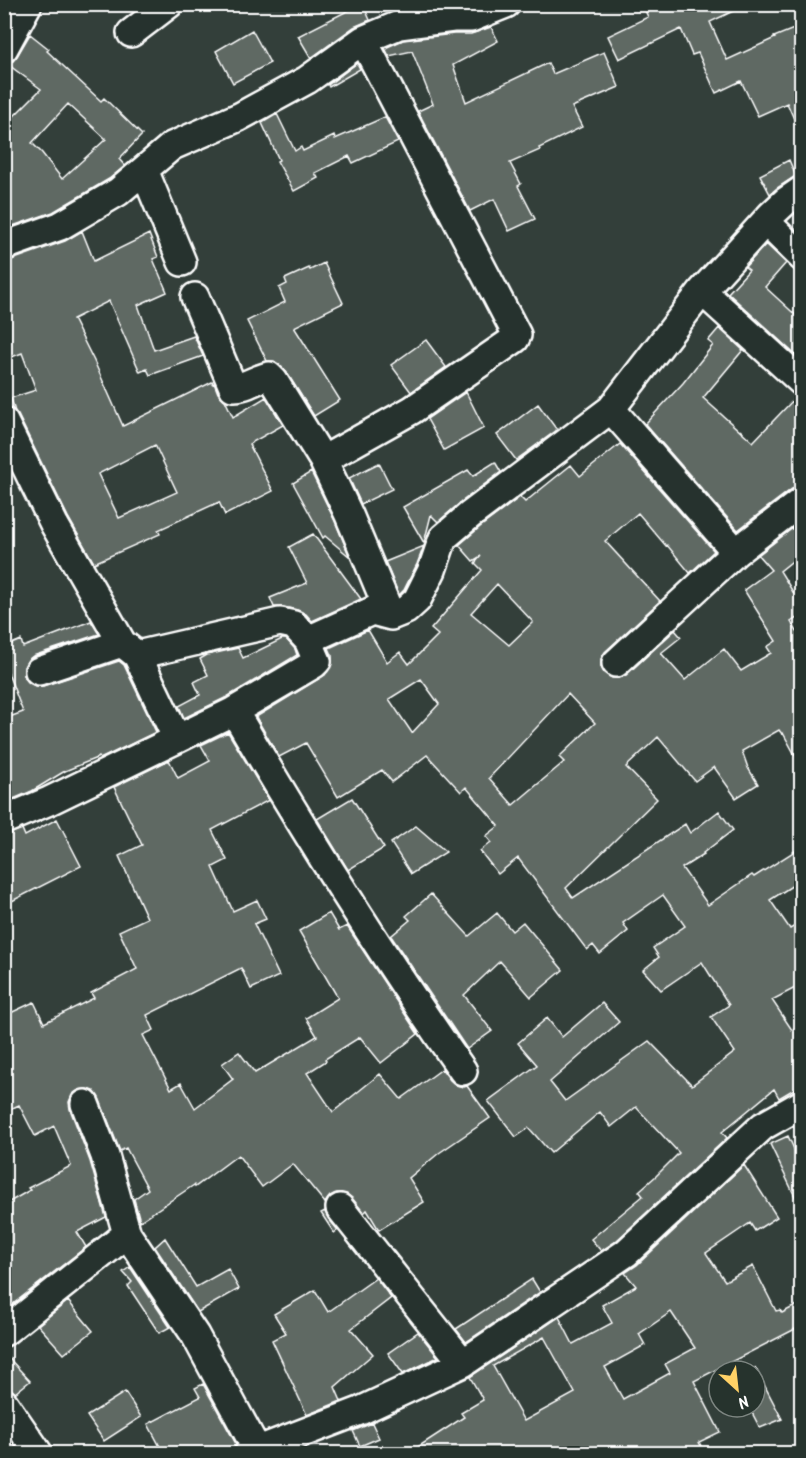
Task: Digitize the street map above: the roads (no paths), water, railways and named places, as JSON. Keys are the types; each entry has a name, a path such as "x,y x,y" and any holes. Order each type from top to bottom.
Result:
{"street":[{"path":"4,48 28,4"},
{"path":"131,33 169,4"},
{"path":"4,246 60,226 118,192 172,146 239,117 307,80 363,40 399,25 471,18 506,4"},
{"path":"323,460 412,410 515,339 517,335 363,40"},
{"path":"144,170 182,262"},
{"path":"308,640 372,611 391,616 406,610 417,600 432,570 443,538 611,409 702,291 765,222 801,190"},
{"path":"765,222 801,257"},
{"path":"702,291 801,382"},
{"path":"195,297 233,387 238,388 261,377 269,376 323,460 349,515 391,616"},
{"path":"611,409 736,552"},
{"path":"4,422 54,524 129,649 177,739"},
{"path":"616,663 736,552 801,501"},
{"path":"4,820 49,801 234,711 317,661 308,640 294,625 280,622 129,649 39,671"},
{"path":"234,711 337,882 463,1071"},
{"path":"85,1104 105,1156 127,1234 195,1335 252,1452 360,1411 463,1363 626,1253 763,1126 801,1104"},
{"path":"340,1208 463,1363"},
{"path":"4,1332 127,1234"},
{"path":"4,1403 39,1454"}]}
